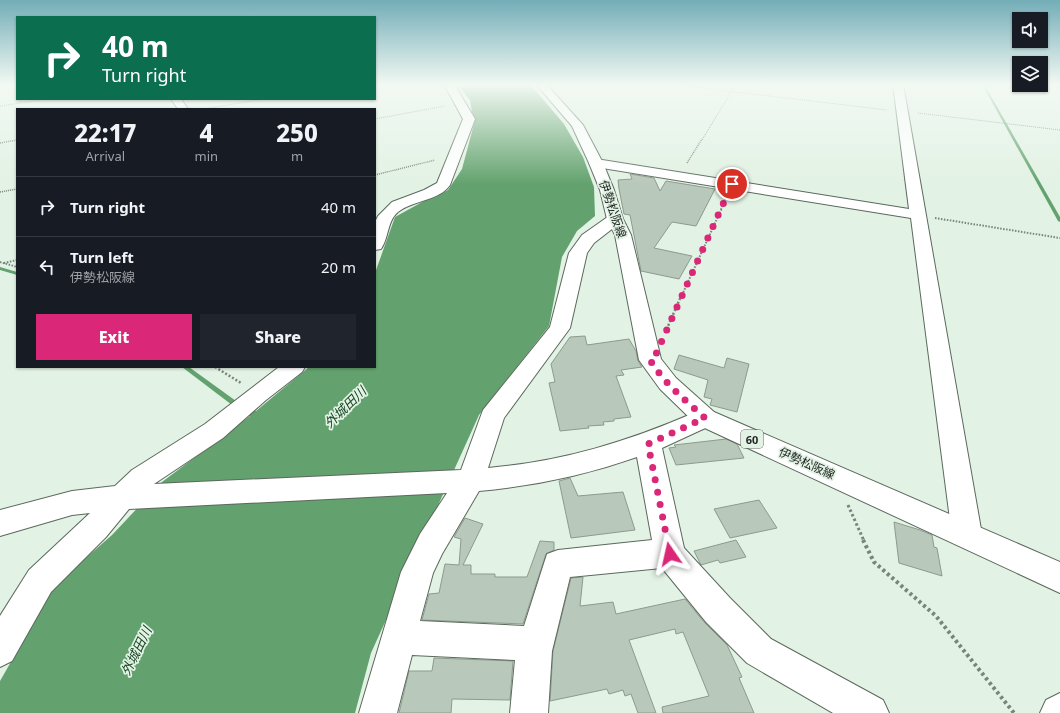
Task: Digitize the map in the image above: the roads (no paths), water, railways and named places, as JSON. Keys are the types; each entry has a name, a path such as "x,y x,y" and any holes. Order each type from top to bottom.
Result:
{"street":[{"path":"376,242 386,216 392,209 402,203 436,190 443,185 469,119 468,117"},
{"name":"伊勢松阪線","path":"571,117 596,163 622,235 631,267 635,296 650,360 657,372 672,388 705,418 1060,578"},
{"path":"903,117 967,535"},
{"path":"596,163 919,215"},
{"path":"378,713 417,572 464,480 492,416 560,328 578,253 588,239 615,219"},
{"path":"0,648 40,581 129,497 142,478 214,431 258,394 293,368"},
{"path":"0,523 72,503 129,497 464,480 534,474 577,466 648,444 705,418"},
{"path":"648,444 670,554 718,610 759,651 870,713"},
{"path":"529,713 534,651 558,564 655,554 670,554"},
{"path":"398,637 536,644"}],"water":[{"name":"外城田川","path":"473,117 558,117 564,124 583,157 594,187 595,216 577,231 562,257 549,326 479,415 371,653 355,713 0,713 0,681 55,585 112,535 162,482 250,416 248,414 256,411 308,368 376,368 376,270 395,217 448,190 462,169 474,124"}],"waterway":[{"path":"1002,117 1060,221"},
{"path":"0,268 16,274"},
{"path":"186,368 234,403"}]}
